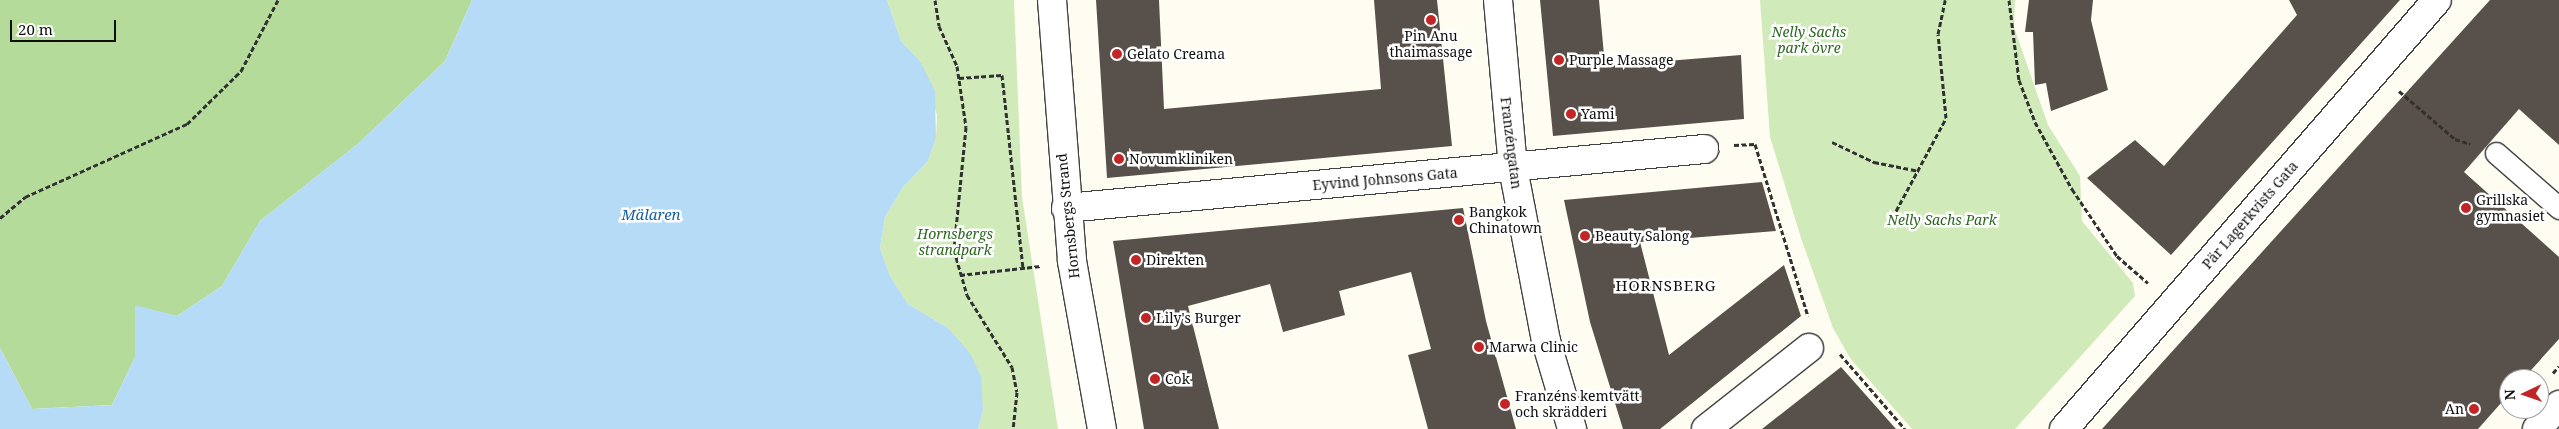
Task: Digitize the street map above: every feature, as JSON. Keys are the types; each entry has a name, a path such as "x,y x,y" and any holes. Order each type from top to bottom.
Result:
{"street":[{"name":"Hornsbergs Strand","path":"1052,0 1066,208 1090,381 1102,429"},
{"name":"Franzéngatan","path":"1498,0 1513,168 1546,341 1572,429"},
{"name":"Pär Lagerkvists Gata","path":"2064,429 2437,0"},
{"name":"Eyvind Johnsons Gata","path":"1066,208 1704,149"},
{"path":"1706,429 1809,348"},
{"path":"2537,429 2559,405"}],"lane":[{"path":"2496,153 2559,208"}],"path":[{"path":"0,218 25,197 187,124 242,72 278,0"},
{"path":"935,0 939,26 959,78 966,127 954,225 960,275 1012,367 1017,392 1013,429"},
{"path":"1889,224 1946,118 1938,34 1945,0"},
{"path":"2009,0 2019,80 2034,122 2072,190 2117,256 2143,279"},
{"path":"959,78 1002,75 1023,267"},
{"path":"2396,88 2456,139"},
{"path":"1832,142 1874,162 1919,171"},
{"path":"1740,145 1754,144 1807,316"},
{"path":"960,275 1044,265"},
{"path":"1837,351 1906,429"}],"green space":[{"path":"0,0 472,0 445,61 359,143 260,221 222,286 177,316 135,306 135,357 112,405 32,409 0,348"},
{"name":"Hornsbergs strandpark","path":"887,0 1014,0 1022,197 1058,429 978,429 983,411 948,328 908,304 890,276 880,248 885,217 903,187 928,161 936,138 937,115 920,61 901,41"},
{"name":"Nelly Sachs Park","path":"1760,0 2015,0 2014,27 2048,125 2080,176 2082,221 2133,283 2135,296 2015,429 1912,429 1850,358 1833,328 1801,238 1770,137"}],"water":[{"name":"Mälaren","path":"472,0 887,0 901,41 920,61 935,91 936,138 928,161 903,187 885,217 880,248 890,276 908,304 948,328 970,353 981,376 983,411 978,429 0,429 0,348 32,409 112,405 135,357 135,305 177,316 222,286 260,221 359,143 445,61"}],"building":[{"path":"1096,0 1159,0 1164,109 1381,89 1374,0 1437,0 1452,146 1107,178"},
{"path":"1540,0 1599,0 1605,66 1741,55 1744,119 1553,136"},
{"path":"2029,0 2093,0 2091,20 2108,90 2051,111 2046,83 2035,85 2033,32 2025,32"},
{"path":"2289,0 2400,0 2171,255 2087,178 2135,140 2164,166 2297,15"},
{"path":"2490,0 2559,0 2559,145 2519,109 2464,172 2559,257 2559,339 2532,369 2499,369 2499,405 2478,429 2102,429"},
{"path":"1762,182 1776,231 1640,242 1669,355 1784,265 1801,316 1660,429 1623,429 1590,322 1564,200"},
{"path":"1463,208 1486,321 1516,429 1428,429 1408,355 1431,349 1411,272 1339,291 1345,315 1283,332 1270,284 1188,306 1219,429 1144,429 1113,241"},
{"path":"1841,367 1896,429 1762,429"}],"place":[{"name":"Pin Anu thaimassage","path":"1431,20"},
{"name":"Gelato Creama","path":"1117,54"},
{"name":"Purple Massage","path":"1559,60"},
{"name":"Yami","path":"1571,114"},
{"name":"Novumkliniken","path":"1119,159"},
{"name":"Grillska gymnasiet","path":"2466,208"},
{"name":"Bangkok Chinatown","path":"1459,220"},
{"name":"Beauty Salong","path":"1585,236"},
{"name":"Direkten","path":"1136,260"},
{"name":"Lily's Burger","path":"1146,318"},
{"name":"Marwa Clinic","path":"1479,347"},
{"name":"Cok","path":"1155,379"},
{"name":"Franzéns kemtvätt och skrädderi","path":"1505,404"},
{"name":"An","path":"2474,409"}],"district":[{"name":"HORNSBERG","path":"1666,286"}],"park label":[{"name":"Nelly Sachs park övre","path":"1809,40"}]}
